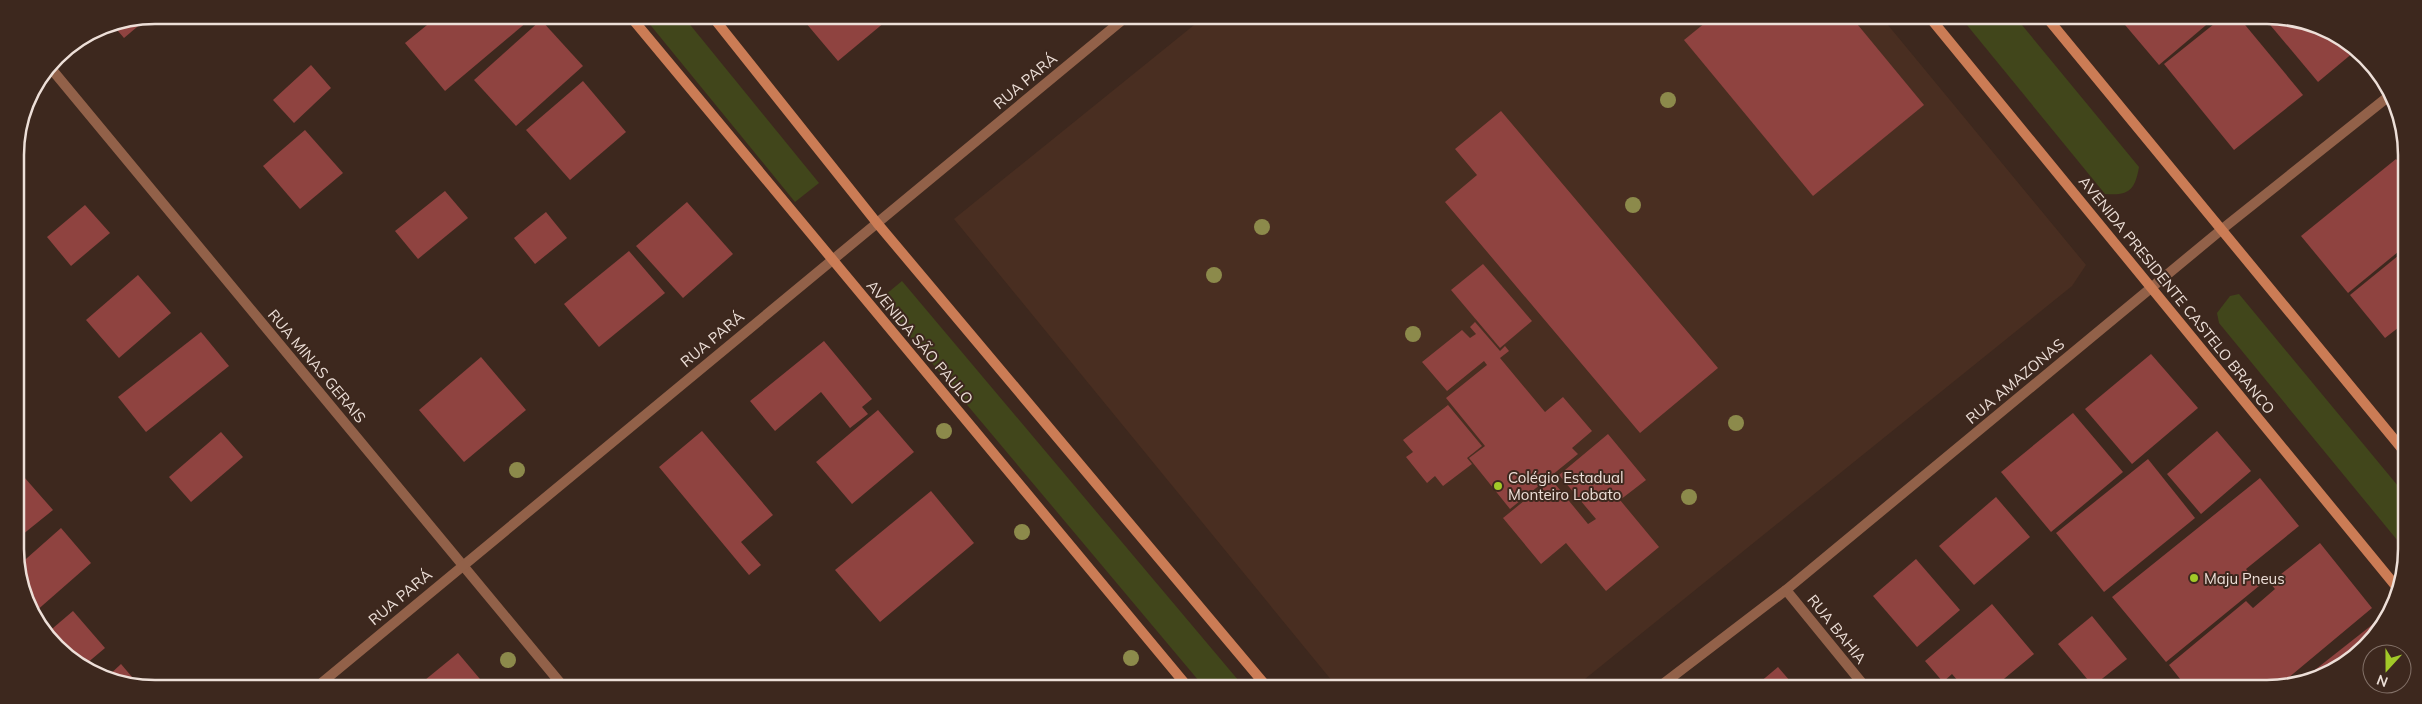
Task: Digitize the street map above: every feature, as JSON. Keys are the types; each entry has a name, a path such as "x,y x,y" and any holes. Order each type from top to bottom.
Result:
{"street":[{"name":"AVENIDA SÃO PAULO","path":"637,24 1182,680"},
{"path":"718,24 876,224 1261,680"},
{"name":"RUA PARÁ","path":"324,680 1118,24"},
{"name":"AVENIDA PRESIDENTE CASTELO BRANCO","path":"1935,24 2394,584"},
{"path":"2052,24 2398,444"},
{"name":"RUA MINAS GERAIS","path":"54,71 558,680"},
{"name":"RUA AMAZONAS","path":"1669,680 1786,590 2151,287 2386,99"},
{"name":"RUA BAHIA","path":"1786,590 1859,680"}],"shaded area":[{"name":"Colégio Estadual Monteiro Lobato","path":"1195,24 1887,24 2086,265 2072,286 1584,680 1331,680 954,219"}],"green space":[{"path":"650,24 690,24 819,183 795,202"},
{"path":"1966,24 2021,24 2139,167 2130,190 2120,194 2105,194"},
{"path":"902,281 1238,680 1198,680 879,300"},
{"path":"2239,294 2398,486 2398,541 2219,323 2217,313 2230,296"}],"building":[{"path":"428,24 525,24 445,91 405,43"},
{"path":"537,24 545,24 583,66 516,126 474,80"},
{"path":"807,24 883,24 838,61"},
{"path":"1704,24 1857,24 1924,105 1813,196 1684,40"},
{"path":"2124,24 2207,24 2159,65"},
{"path":"2214,24 2244,24 2303,95 2234,150 2164,64"},
{"path":"2269,24 2301,28 2325,37 2351,54 2318,82"},
{"path":"139,25 124,38 117,30"},
{"path":"311,65 331,88 294,123 273,100"},
{"path":"583,81 626,132 570,180 526,130"},
{"path":"1501,111 1718,368 1640,433 1445,202 1477,175 1455,149"},
{"path":"305,130 343,173 300,209 263,166"},
{"path":"2396,159 2398,162 2398,252 2348,293 2301,236"},
{"path":"445,191 468,218 418,259 395,231"},
{"path":"687,202 733,254 683,298 636,246"},
{"path":"85,205 110,233 71,266 47,237"},
{"path":"546,212 567,238 535,264 514,238"},
{"path":"629,251 665,293 599,347 564,304"},
{"path":"2398,256 2398,328 2385,338 2350,295"},
{"path":"1483,264 1532,321 1500,348 1451,290"},
{"path":"138,275 171,313 119,358 86,320"},
{"path":"1475,322 1500,351 1505,346 1509,351 1500,358 1545,412 1563,397 1592,431 1572,448 1578,454 1510,509 1469,458 1485,446 1446,398 1487,365 1484,361 1447,391 1422,362 1462,330 1470,338 1476,334 1470,327"},
{"path":"201,332 229,366 146,432 118,397"},
{"path":"824,341 872,399 862,407 868,414 850,428 821,392 775,431 750,401"},
{"path":"2151,354 2198,408 2132,464 2085,409"},
{"path":"481,357 526,410 464,462 419,410"},
{"path":"1448,405 1482,446 1467,458 1472,464 1443,486 1435,476 1427,483 1406,457 1413,452 1403,440"},
{"path":"878,410 914,452 852,504 816,462"},
{"path":"2073,413 2123,472 2051,532 2001,472"},
{"path":"702,431 773,515 741,542 761,565 749,575 659,467"},
{"path":"2217,431 2251,471 2201,514 2167,474"},
{"path":"221,432 243,457 191,502 169,477"},
{"path":"1608,434 1646,480 1620,500 1659,547 1606,591 1566,543 1541,564 1503,518 1551,479 1588,524 1596,519 1559,475"},
{"path":"2148,459 2195,518 2104,592 2056,533"},
{"path":"24,477 53,510 24,533"},
{"name":"Maju Pneus","path":"2260,478 2299,526 2246,569 2259,586 2166,662 2112,597"},
{"path":"931,491 974,543 880,622 835,570"},
{"path":"1996,497 2030,537 1974,585 1939,546"},
{"path":"61,528 91,563 38,609 26,575 25,560"},
{"path":"2320,543 2372,608 2287,679 2181,680 2169,665 2246,601 2253,608 2275,589 2270,583"},
{"path":"1916,559 1960,610 1917,647 1873,596"},
{"path":"1992,604 2034,654 2003,680 1957,680 1952,674 1945,680 1941,680 1925,661"},
{"path":"73,611 105,648 88,662 68,648 51,629"},
{"path":"2092,616 2127,659 2101,680 2088,680 2058,644"},
{"path":"2376,621 2354,648 2325,667 2313,672"},
{"path":"458,653 481,680 425,680"},
{"path":"121,664 133,678 121,676 112,673"},
{"path":"1778,667 1789,680 1763,680"}],"place":[{"name":"Colégio Estadual Monteiro Lobato","path":"1498,486"},
{"name":"Maju Pneus","path":"2194,578"}]}
